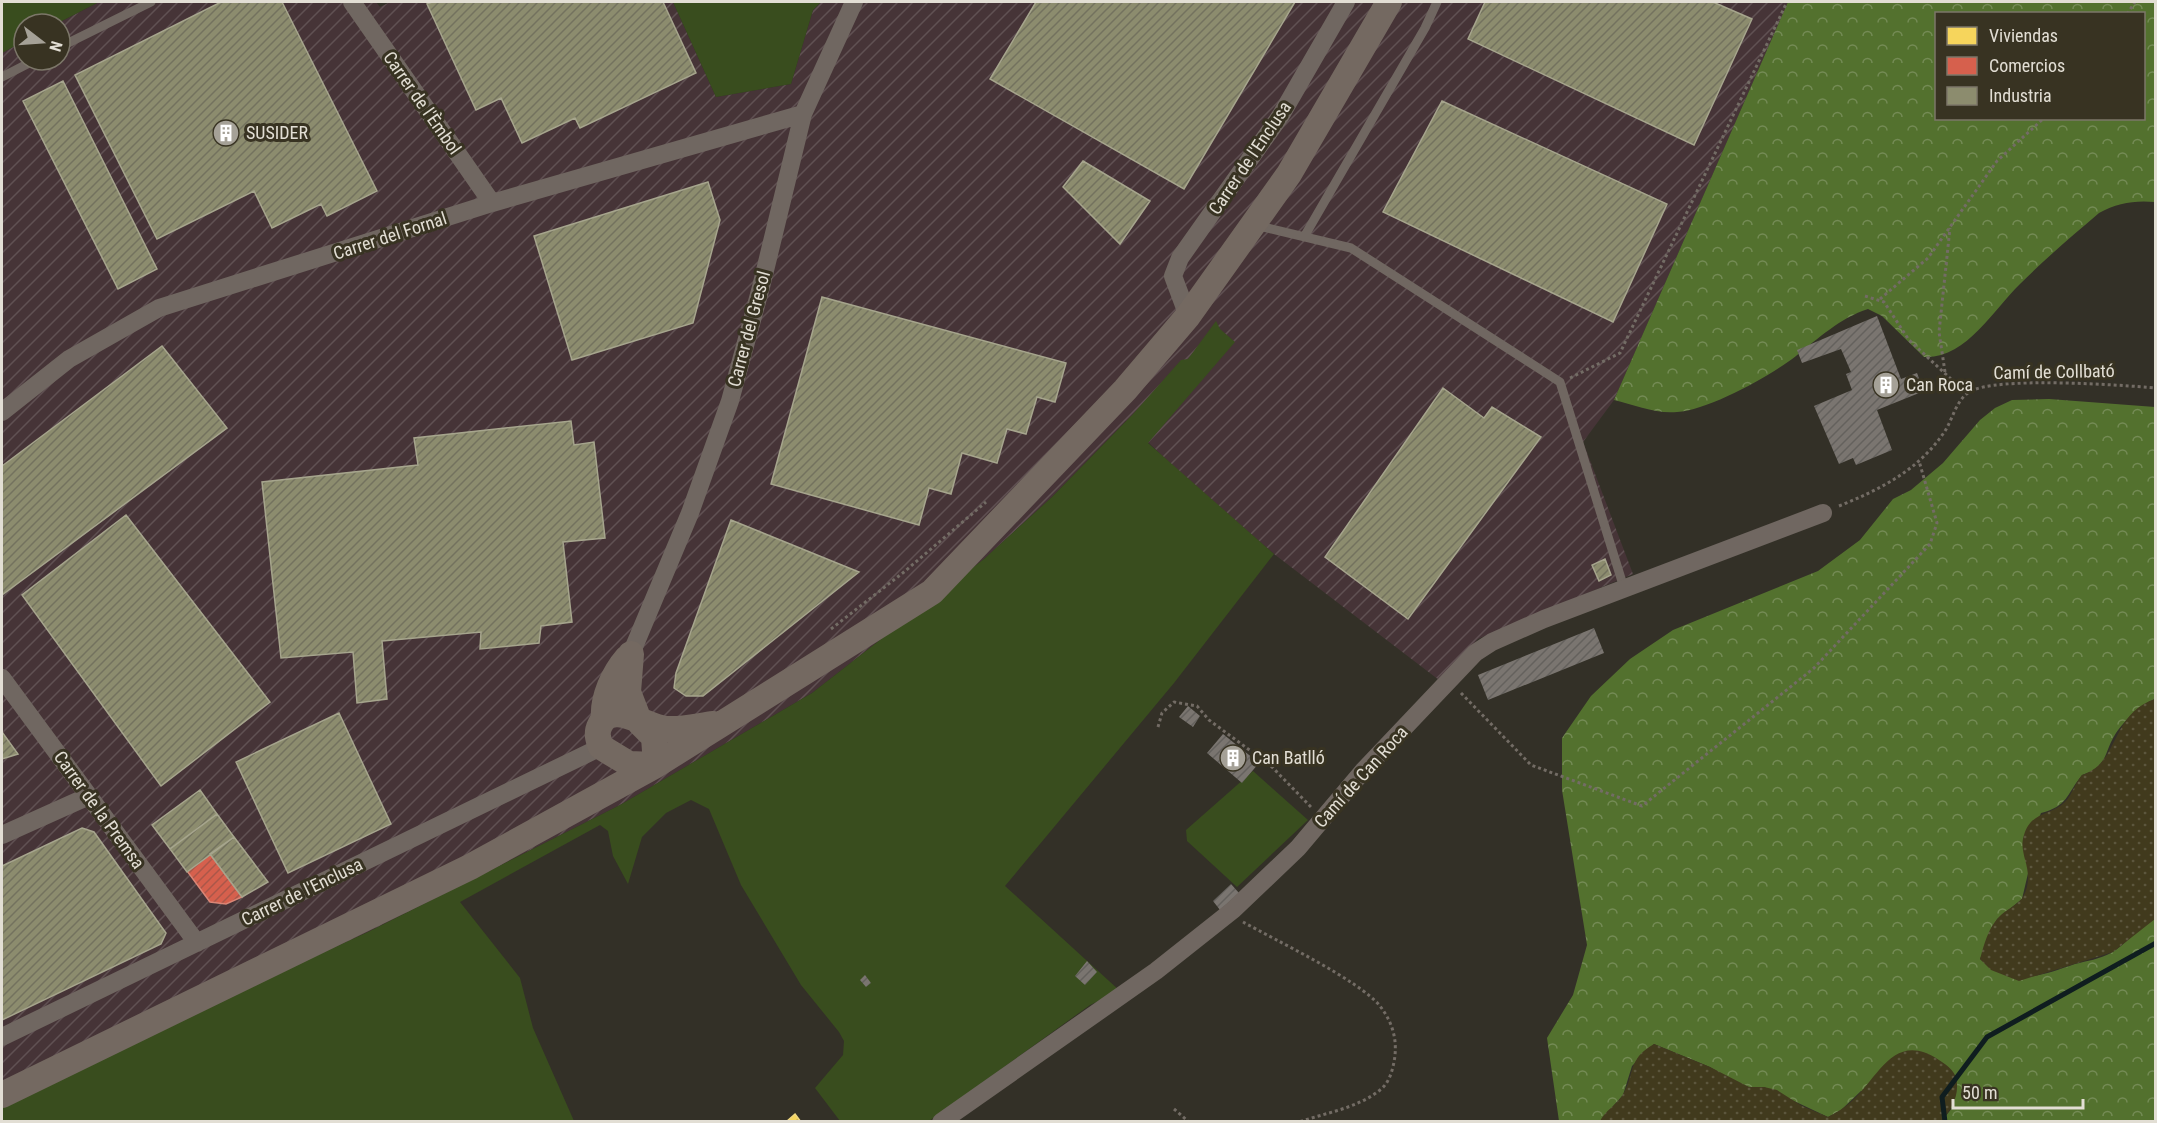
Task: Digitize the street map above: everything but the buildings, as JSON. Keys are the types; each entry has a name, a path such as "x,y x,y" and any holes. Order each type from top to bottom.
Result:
{"street":[{"name":"Carrer de l'Èmbol","path":"352,2 492,203"},
{"name":"Carrer del Gresol","path":"631,654 690,513 730,401 761,287 803,114 854,2"},
{"name":"Carrer de l'Enclusa","path":"1188,316 1173,276 1180,258 1281,115 1346,2"},
{"path":"2,1095 445,879 656,765 932,592 1125,390 1188,316 1289,174 1389,2"},
{"name":"Carrer del Fornal","path":"2,412 69,359 159,308 492,203 803,114"},
{"name":"Camí de Can Roca","path":"941,1122 1156,971 1233,910 1280,867 1363,771 1475,653 1492,642 1624,588 1823,513"},
{"path":"604,718 603,708 614,680 620,666 631,654"},
{"path":"631,654 628,692 640,723 654,737 656,765"},
{"name":"Carrer de la Premsa","path":"2,678 197,943"},
{"path":"580,805 592,790 602,771 604,762 598,729 608,715 620,714 640,723 667,729 726,722"},
{"name":"Carrer de l'Enclusa","path":"2,1037 601,747"},
{"path":"601,747 629,764 656,765"},
{"path":"2,835 89,796"}],"lane":[{"path":"72,42 151,2"},
{"path":"1304,237 1425,28 1437,2"},
{"path":"1253,224 1352,248 1560,382 1624,588"}],"path":[{"path":"1560,382 1620,353 1787,2"},
{"path":"1880,299 1928,258 1997,161 2042,120"},
{"path":"1945,372 1939,332 1951,223"},
{"path":"1823,513 1891,483 1919,461 1945,430 1959,403 1967,394 1909,340 1880,299 1865,296"},
{"path":"2156,304 2156,368"},
{"name":"Camí de Collbató","path":"1967,394 1988,386 2039,383 2111,384 2156,388"},
{"path":"1449,681 1531,765 1642,806 1814,668 1930,544 1937,523 1919,461"},
{"path":"822,635 904,572 993,495"},
{"path":"1158,727 1162,713 1174,702 1197,706 1209,720 1271,766 1322,819"},
{"path":"1233,910 1239,920 1349,982 1379,1005 1394,1029 1394,1059 1391,1075 1381,1090 1352,1105 1299,1122"},
{"path":"1174,1109 1189,1122"}],"shaded area":[{"path":"99,2 376,2 380,7 390,2 673,2 716,97 791,84 813,10 821,2 1788,2 1614,400 1583,442 1633,574 1478,639 1439,680 1274,554 1178,471 1126,421 1052,497 984,559 812,693 620,805 368,932 2,1107 2,53 12,48 12,72 72,72 72,16"}],"green space":[{"path":"2,2 99,2 72,16 72,12 12,12 12,48 2,53"},
{"path":"673,2 821,2 813,10 791,84 716,97"},
{"path":"1788,2 2155,2 2155,202 2126,203 2099,213 2029,275 1966,342 1939,356 1924,357 1882,316 1868,309 1839,323 1771,373 1722,399 1677,412 1645,409 1614,400"},
{"path":"1216,321 1220,329 1235,342 1148,443 1274,554 1174,683 1005,886 1120,991 1090,1005 929,1121 840,1121 815,1088 843,1055 844,1041 801,985 741,885 709,809 691,800 666,813 642,837 628,884 613,856 608,831 600,825 460,902 520,978 533,1028 574,1121 2,1122 2,1107 225,997 368,932 620,805 812,693 984,559 1052,497 1134,413 1181,360 1188,359"},
{"path":"2049,399 2155,407 2155,699 2139,709 2124,723 2116,733 2101,763 2082,775 2062,803 2041,813 2024,854 2029,869 2022,899 1997,919 1980,959 2003,974 2026,977 2038,975 2107,955 2155,919 2155,1121 1942,1121 1952,1108 1861,1091 1841,1110 1828,1117 1764,1087 1749,1087 1735,1082 1710,1067 1654,1044 1632,1066 1623,1095 1600,1121 1559,1121 1547,1038 1573,995 1587,945 1562,790 1562,738 1591,696 1630,659 1673,630 1818,571 1860,540 1893,499 1911,490 1943,463 1980,420 1995,408 2012,400"},
{"path":"1253,771 1308,820 1237,887 1187,841 1186,830"}],"sand":[{"path":"2155,699 2155,919 2113,952 2019,981 1991,970 1980,959 1989,931 1999,917 2021,900 2027,888 2028,871 2023,842 2027,827 2036,818 2065,802 2082,775 2094,769 2103,760 2130,716 2141,706"},
{"path":"1654,1044 1710,1067 1749,1087 1777,1090 1802,1106 1828,1117 1851,1102 1889,1060 1910,1050 1923,1052 1949,1067 1957,1080 1957,1089 1951,1108 1942,1121 1600,1121 1622,1096 1639,1056"}],"waterway":[{"path":"1945,1122 1942,1097 1987,1037 2156,943"}],"place":[{"name":"SUSIDER","path":"226,133"},
{"name":"Can Roca","path":"1886,385"},
{"name":"Can Batlló","path":"1233,758"}]}
